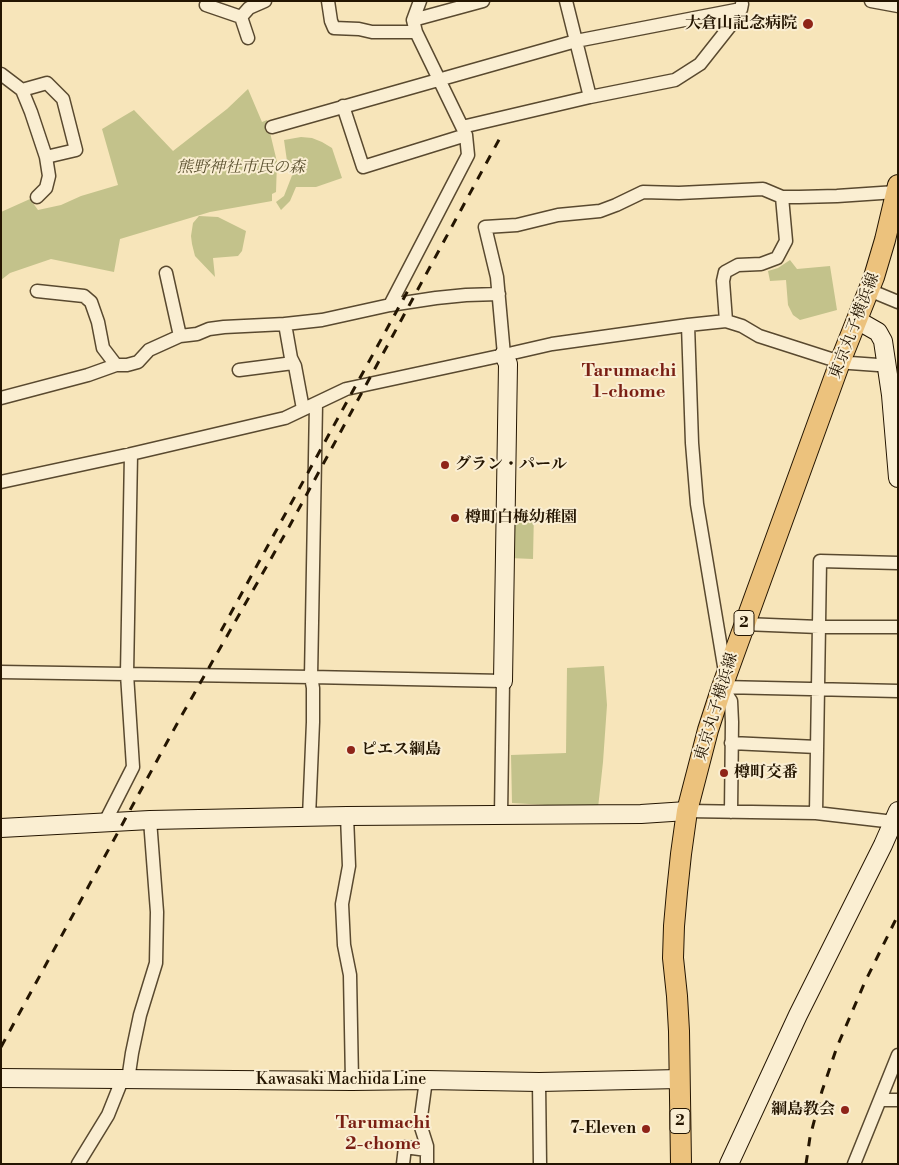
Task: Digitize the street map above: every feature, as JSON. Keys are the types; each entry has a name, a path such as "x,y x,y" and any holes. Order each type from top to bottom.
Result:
{"main road":[{"name":"東京丸子横浜線","path":"681,1164 678,1003 673,958 677,892 687,811 708,730 724,682 840,362 869,290 881,253 897,188"}],"street":[{"path":"241,17 249,8 265,1"},
{"path":"328,1 330,21 334,28 359,29 372,32 415,26 483,1"},
{"path":"390,305 468,155 464,131 415,26 420,1"},
{"path":"566,1 590,97"},
{"path":"871,1 898,6"},
{"path":"206,5 241,17"},
{"path":"272,127 576,41 742,5"},
{"path":"343,106 363,167 464,131 590,97 675,80 700,64 734,21 742,5"},
{"path":"241,17 248,38"},
{"path":"1,74 22,90 46,158 49,176 46,188 37,197"},
{"path":"22,90 47,83 63,99 76,150 46,158"},
{"path":"501,815 508,364 504,355 497,277 485,227 517,226 558,215 600,210 616,205 643,192 679,193 763,190 782,197 837,196 897,188"},
{"path":"726,321 725,272 738,265 761,264 776,258 786,241 782,197"},
{"path":"166,272 180,336"},
{"path":"869,290 898,302"},
{"path":"37,291 84,296 91,302 104,348 116,365"},
{"path":"1,398 88,375 116,365 138,362 149,350 180,336 197,334 209,329 322,320 390,305 436,298 499,294"},
{"path":"857,320 871,327 881,336 891,395 898,478"},
{"path":"1,482 285,418 346,389 552,344 688,325 726,321 742,326 759,336 840,362 869,365 887,364"},
{"path":"285,324 303,409"},
{"path":"688,325 692,443 697,504 724,682 730,701 732,722 731,812"},
{"path":"239,370 293,363"},
{"path":"309,817 313,722 316,404"},
{"path":"104,822 133,767 126,674 131,454"},
{"path":"816,813 820,562 898,563"},
{"path":"744,624 818,627 898,627"},
{"path":"1,672 312,676 407,680 503,681"},
{"path":"724,682 818,689 898,691"},
{"path":"731,743 817,747"},
{"path":"1,828 150,820 347,816 641,814 687,811 896,816 884,845 798,1015 729,1164"},
{"path":"347,816 349,866 342,904 344,945 350,974 352,1081"},
{"path":"78,1164 108,1115 125,1080 140,1015 156,963 157,912 150,820"},
{"path":"854,1164 898,1055"},
{"name":"Kawasaki Machida Line","path":"1,1078 539,1082 680,1079"},
{"path":"426,1080 420,1124 427,1146 427,1164"},
{"path":"539,1082 540,1164"},
{"path":"880,1100 898,1100"},
{"path":"403,1164 405,1147 427,1150"}],"green space":[{"name":"熊野神社市民の森","path":"248,89 262,122 267,120 277,162 276,192 272,194 272,201 210,212 120,239 114,272 51,259 10,273 1,280 1,212 30,199 38,210 61,205 81,196 118,185 102,129 134,110 173,151 227,109"},
{"path":"301,137 312,138 332,148 342,178 316,187 296,187 290,201 281,210 276,202 284,196 293,173 298,171 297,168 287,170 282,165 287,161 284,140"},
{"path":"199,216 218,217 246,231 242,251 238,256 213,258 215,277 195,256 191,236 193,223"},
{"path":"790,260 797,269 830,266 837,310 800,320 793,315 788,305 786,280 770,281 768,271 778,268"},
{"path":"510,510 534,511 533,559 509,558"},
{"path":"604,666 607,705 598,808 512,803 511,755 566,753 567,668"}],"railway":[{"path":"1,1047 178,722 289,527 501,136"},
{"path":"221,631 411,285"},
{"path":"806,1164 810,1137 822,1091 837,1047 864,984 898,915"}],"place":[{"name":"大倉山記念病院","path":"808,24"},
{"name":"グラン・パール","path":"445,465"},
{"name":"樽町白梅幼稚園","path":"455,518"},
{"name":"ピエス綱島","path":"351,750"},
{"name":"樽町交番","path":"724,773"},
{"name":"綱島教会","path":"845,1110"},
{"name":"7-Eleven","path":"646,1129"}],"district":[{"name":"Tarumachi 1-chome","path":"629,382"},
{"name":"Tarumachi 2-chome","path":"383,1134"}]}
